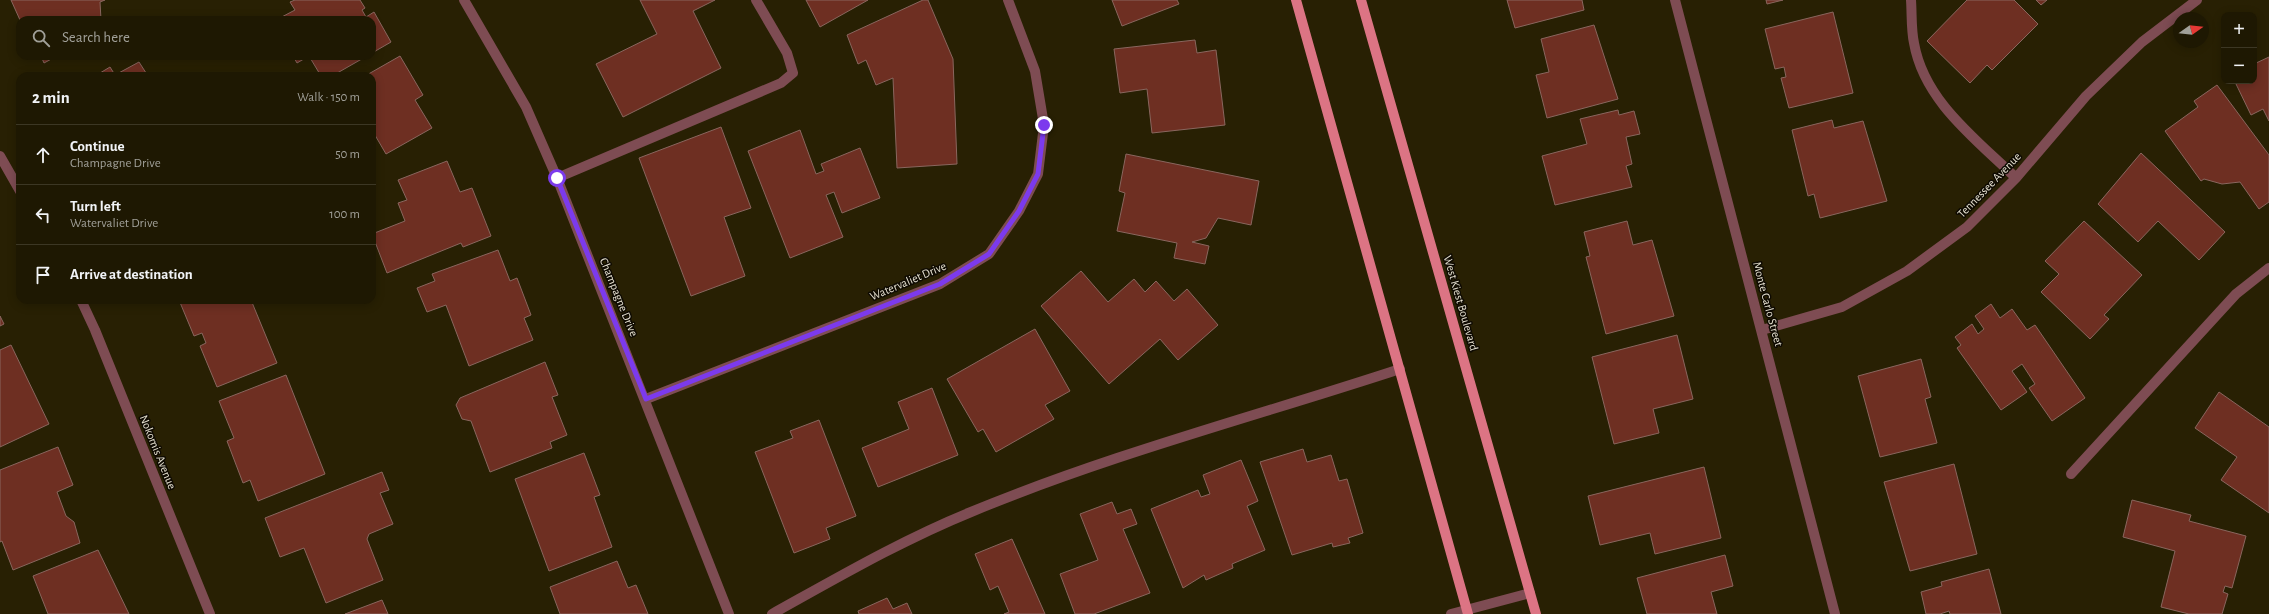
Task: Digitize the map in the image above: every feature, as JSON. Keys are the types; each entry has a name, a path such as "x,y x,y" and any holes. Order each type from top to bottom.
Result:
{"main road":[{"path":"1296,0 1468,612"},
{"name":"West Kiest Boulevard","path":"1361,0 1536,614"}],"street":[{"name":"Champagne Drive","path":"464,0 526,107 557,178 646,399 729,614"},
{"path":"557,178 781,83 793,73 787,53 756,0"},
{"name":"Watervaliet Drive","path":"646,399 940,284 989,254 1019,211 1038,174 1044,125 1035,71 1008,0"},
{"name":"Monte Carlo Street","path":"1675,0 1836,614"},
{"path":"1911,0 1914,42 1920,68 1940,104 2016,178"},
{"name":"Tennessee Avenue","path":"1762,330 1842,307 1907,271 1966,227 2016,178 2086,96 2142,42 2196,0"},
{"path":"0,156 16,184"},
{"path":"2071,474 2236,294 2269,268"},
{"name":"Nokomis Avenue","path":"82,304 95,330 210,614"},
{"path":"772,614 890,549 970,512 1070,474 1243,417 1304,400 1400,369"},
{"path":"1451,614 1468,612 1530,593"}],"building":[{"path":"11,0 105,0 100,2 101,16 18,16"},
{"path":"295,0 360,0 365,8 362,10 365,16 284,16 295,10 290,2"},
{"path":"640,0 715,0 693,11 721,68 623,117 596,64 657,34"},
{"path":"806,0 868,0 820,27"},
{"path":"923,0 928,0 953,59 957,164 897,168 893,78 876,85 866,60 858,64 847,35"},
{"path":"1112,0 1177,0 1179,4 1122,26"},
{"path":"1507,0 1582,0 1584,10 1515,28"},
{"path":"1766,0 1783,0 1767,4"},
{"path":"1967,0 2014,0 2038,24 1992,70 1987,65 1970,83 1927,41"},
{"path":"2036,0 2047,0 2041,5"},
{"path":"374,12 391,42 376,51 376,16 368,16"},
{"path":"1833,12 1853,93 1789,108 1781,78 1786,77 1784,67 1775,69 1765,29"},
{"path":"1594,25 1618,99 1547,118 1536,75 1549,72 1541,39"},
{"path":"1195,40 1197,53 1216,50 1225,125 1152,133 1147,89 1120,93 1114,49"},
{"path":"400,56 423,95 415,100 432,128 386,154 376,137 376,72 372,72"},
{"path":"2269,57 2269,121 2263,109 2251,115 2236,84 2257,84 2257,63"},
{"path":"43,60 50,60 44,63"},
{"path":"295,60 302,60 297,63"},
{"path":"311,60 360,60 339,72 319,72"},
{"path":"139,62 145,72 121,72"},
{"path":"110,67 113,72 102,72"},
{"path":"2217,85 2269,155 2269,202 2259,209 2240,182 2222,184 2204,179 2201,181 2165,131 2198,107 2194,101"},
{"path":"1618,110 1619,115 1634,111 1640,134 1626,137 1632,164 1626,166 1632,187 1555,205 1542,156 1587,144 1580,119"},
{"path":"1832,120 1834,128 1863,121 1887,201 1820,218 1814,194 1808,196 1792,130"},
{"path":"721,127 751,208 724,217 745,276 691,296 639,158"},
{"path":"800,130 816,174 824,171 821,164 860,148 880,198 842,213 834,192 826,195 843,237 790,258 748,151"},
{"path":"2141,153 2225,232 2199,260 2158,221 2138,242 2098,204"},
{"path":"1126,154 1259,181 1251,225 1218,218 1206,238 1192,242 1209,246 1205,264 1174,258 1177,243 1117,231 1125,193 1119,191"},
{"path":"447,161 460,192 472,188 491,236 463,247 461,243 387,273 376,244 376,232 405,221 398,203 407,200 398,180"},
{"path":"1627,221 1633,245 1652,240 1674,316 1606,334 1586,257 1590,256 1584,232"},
{"path":"2084,221 2142,275 2104,315 2109,319 2090,339 2041,292 2059,274 2045,261"},
{"path":"498,250 510,281 517,278 531,315 524,318 533,340 469,366 446,305 427,312 417,288 435,281 432,274"},
{"path":"1081,271 1108,302 1134,279 1145,292 1156,281 1174,301 1187,289 1218,325 1178,360 1160,339 1109,384 1041,306"},
{"path":"181,304 253,304 277,363 217,387 200,346 206,343 202,333 194,336"},
{"path":"1991,304 2000,318 2012,309 2027,330 2035,325 2085,398 2052,421 2029,388 2035,384 2022,364 2012,371 2027,392 2001,410 1957,348 1961,345 1955,337 1972,324 1978,334 1984,329 1975,316"},
{"path":"0,316 4,324 0,326"},
{"path":"1035,329 1070,391 1045,405 1054,419 996,452 983,429 978,432 947,379"},
{"path":"1677,335 1693,399 1653,409 1659,433 1614,444 1592,357"},
{"path":"11,345 49,424 0,447 0,350"},
{"path":"1921,359 1931,397 1925,399 1937,443 1880,457 1858,376"},
{"path":"545,362 558,395 552,397 567,435 550,442 552,448 490,472 471,421 462,419 456,405 460,398"},
{"path":"286,375 325,474 258,501 250,480 243,483 227,441 234,438 219,401"},
{"path":"932,388 958,455 878,487 862,448 909,429 898,402"},
{"path":"2219,392 2269,427 2269,513 2221,480 2237,457 2195,428"},
{"path":"819,420 856,516 826,528 830,539 794,553 755,452 793,438 790,431"},
{"path":"58,447 73,485 57,492 66,516 74,522 80,543 13,570 2,541 0,542 0,470"},
{"path":"1303,449 1307,462 1331,455 1339,481 1347,479 1363,533 1348,538 1350,543 1333,547 1332,543 1292,555 1260,462"},
{"path":"584,453 600,495 594,497 612,547 549,571 515,479"},
{"path":"1241,460 1258,501 1247,506 1265,550 1232,564 1233,568 1206,580 1204,575 1183,588 1151,509 1198,490 1201,497 1210,494 1203,475"},
{"path":"1954,464 1977,554 1910,571 1884,482"},
{"path":"1704,467 1721,538 1655,554 1650,533 1600,545 1588,496"},
{"path":"382,472 389,490 380,493 393,524 369,534 367,539 383,580 326,603 304,548 280,557 265,518"},
{"path":"2132,500 2191,515 2189,521 2246,536 2232,588 2225,586 2223,592 2228,594 2222,614 2189,614 2161,607 2175,551 2123,537"},
{"path":"1112,502 1117,514 1131,509 1137,524 1123,529 1150,593 1094,614 1075,614 1060,574 1098,560 1080,514"},
{"path":"1012,539 1045,614 1004,614 1009,612 998,586 990,590 975,554"},
{"path":"98,550 129,614 48,614 33,576"},
{"path":"1725,555 1733,586 1711,592 1717,614 1647,614 1637,578"},
{"path":"617,561 628,588 636,585 648,614 560,614 550,587"},
{"path":"1989,569 2001,614 1950,614 1949,611 1940,614 1926,614 1921,592 1942,586 1941,582"},
{"path":"887,598 893,609 907,603 912,614 859,614 858,611"},
{"path":"382,600 388,614 345,614"}],"route":[{"path":"557,178 646,399 940,284 989,254 1019,211 1038,174 1044,125"}]}
